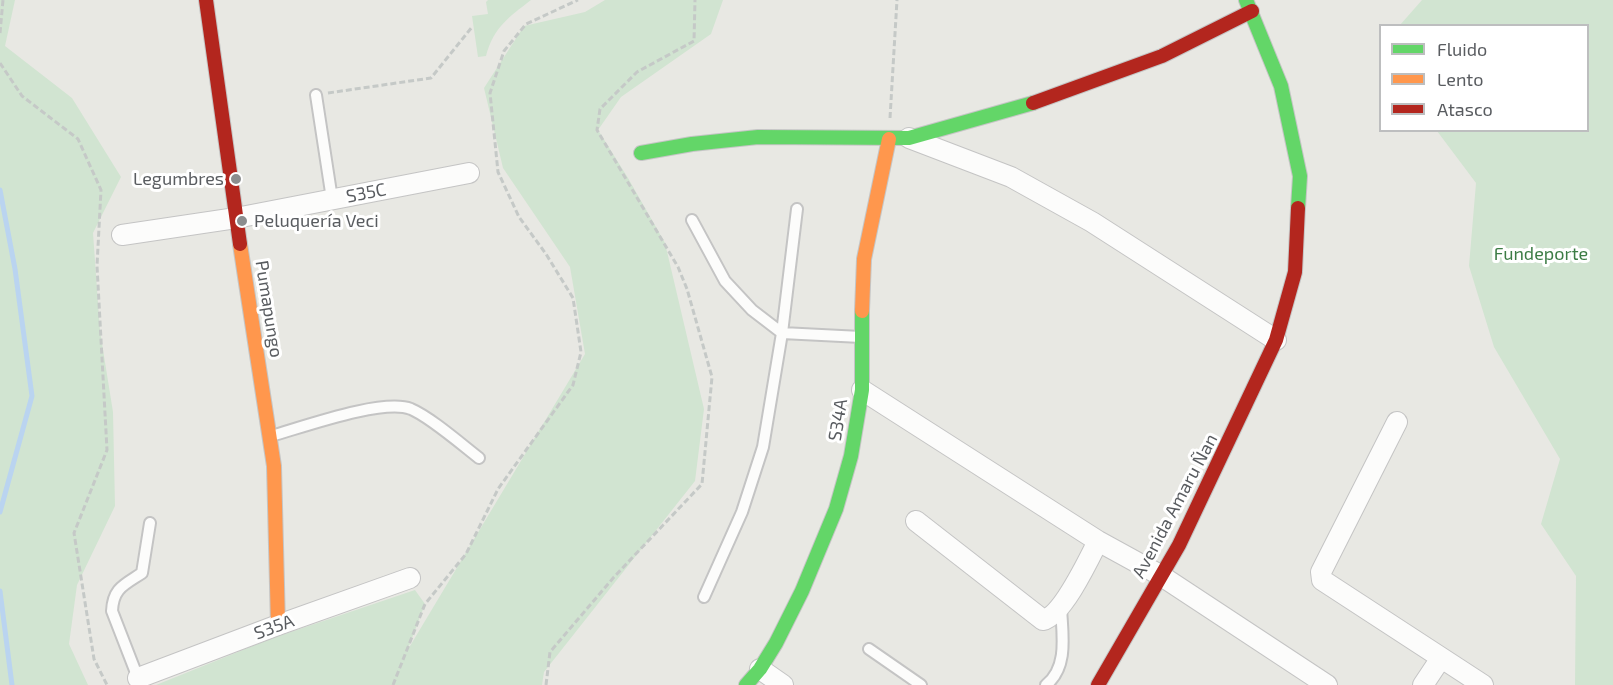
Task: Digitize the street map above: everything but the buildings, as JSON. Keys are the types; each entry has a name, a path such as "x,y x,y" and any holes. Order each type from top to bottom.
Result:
{"street":[{"name":"Pumapungo","path":"206,0 274,466 278,625"},
{"path":"641,153 758,136 909,138 1029,104 1162,56 1249,6"},
{"name":"Avenida Amaru Ñan","path":"1098,685 1179,544 1214,476 1276,340 1295,272 1300,176 1281,86 1249,6"},
{"path":"909,138 1011,177 1092,222 1276,340"},
{"name":"S34A","path":"746,685 760,669 776,643 802,591 836,509 851,456 862,390 861,337 864,259 889,139"},
{"name":"S35C","path":"122,236 236,218 469,173"},
{"path":"862,390 1098,541 1160,575 1327,685"},
{"path":"1398,422 1321,572 1322,580 1483,685"},
{"path":"916,521 1043,620 1049,619 1060,607 1098,541"},
{"name":"S35A","path":"138,678 410,578"},
{"path":"1423,685 1441,658"},
{"path":"760,669 783,685"}],"lane":[{"path":"316,95 332,199"},
{"path":"704,597 742,512 763,447 782,333 797,209"},
{"path":"692,220 725,281 752,310 782,333 861,337"},
{"path":"270,436 379,406 399,406 413,410 479,458"},
{"path":"138,678 112,611 112,602 119,588 142,573 150,523"},
{"path":"1046,685 1060,667 1062,636 1060,607"},
{"path":"869,649 921,685"}],"path":[{"path":"0,33 3,0"},
{"path":"393,685 425,604 466,554 498,489 573,385 580,352 573,298 546,254 519,217 498,172 490,93 504,51 526,24 578,0"},
{"path":"546,685 550,652 614,577 702,484 712,377 687,289 666,247 597,130 600,109 637,72 694,41 695,0"},
{"path":"889,139 897,0"},
{"path":"316,95 431,78 472,27"},
{"path":"0,63 21,96 78,139 101,190 97,266 106,450 74,533 94,659 107,685"}],"green space":[{"path":"0,0 15,0 5,46 72,98 121,177 93,233 100,331 113,412 115,506 77,585 69,644 88,685 0,685"},
{"path":"488,0 531,0 498,30 486,56 478,57 472,16 488,14 486,2"},
{"path":"605,0 723,0 711,34 621,97 598,130 665,243 704,409 695,481 544,672 542,685 156,685 270,639 415,590 425,604 407,651 585,354 570,267 503,168 484,88 524,26 585,12"},
{"name":"Fundeporte","path":"1422,0 1613,0 1613,685 1575,685 1576,576 1541,524 1560,459 1494,347 1469,266 1476,183 1438,132 1589,132 1589,24 1401,24"}],"waterway":[{"path":"0,190 15,269 32,396 0,512"},
{"path":"0,591 12,685"}],"traffic: fast":[{"path":"1246,0 1281,86 1300,176 1298,208"},
{"path":"641,153 692,144 758,137 909,138 1033,103"},
{"path":"746,685 760,669 776,643 802,591 836,509 851,456 862,390 862,311"}],"traffic: slow":[{"path":"862,311 864,259 889,139"},
{"path":"240,244 274,466 278,625"}],"traffic: jam":[{"path":"206,0 240,244"},
{"path":"1033,103 1162,56 1252,11"},
{"path":"1098,685 1179,545 1276,340 1295,272 1298,208"}],"place":[{"name":"Legumbres","path":"236,179"},
{"name":"Peluquería Veci","path":"242,221"}]}
